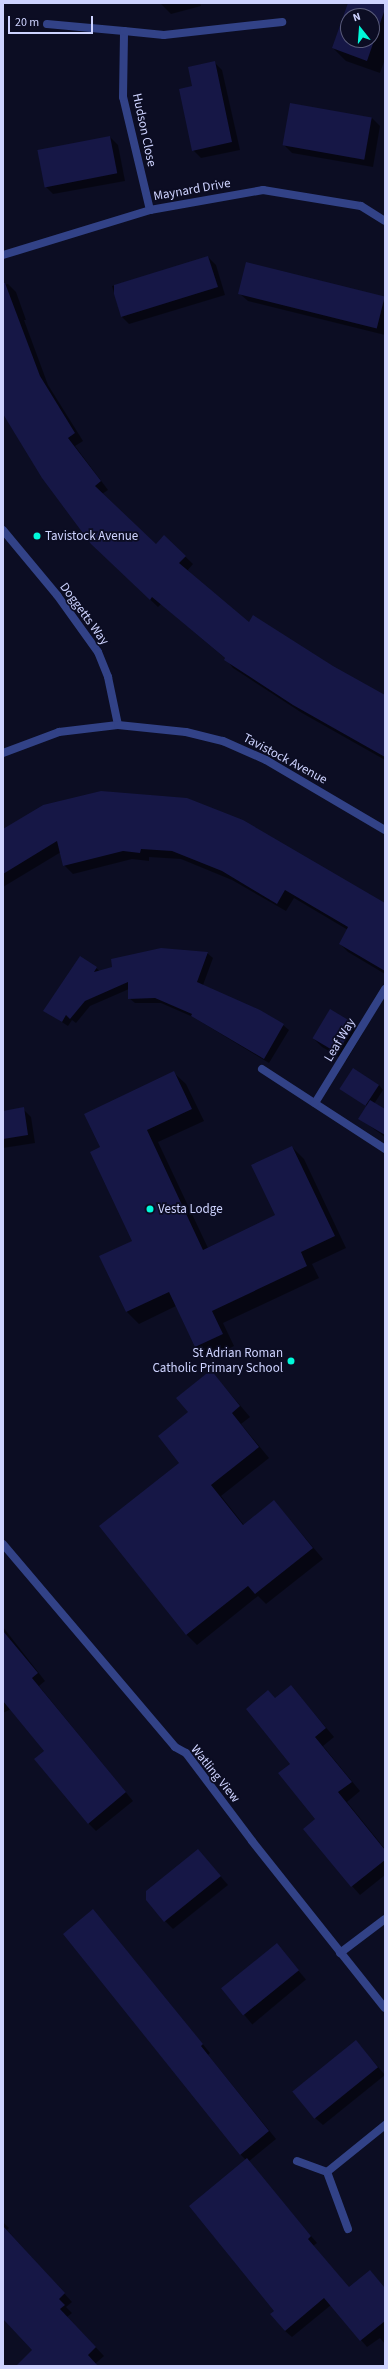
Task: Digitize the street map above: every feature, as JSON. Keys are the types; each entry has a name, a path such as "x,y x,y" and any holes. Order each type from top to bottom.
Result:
{"street":[{"path":"47,24 164,35 282,22"},
{"name":"Hudson Close","path":"124,31 123,97 150,210"},
{"name":"Maynard Drive","path":"3,255 150,210 263,190 361,206 385,221"},
{"name":"Doggetts Way","path":"3,530 57,595 98,652 108,677 118,725"},
{"name":"Tavistock Avenue","path":"3,753 59,732 118,725 186,732 223,740 266,760 385,830"},
{"name":"Leaf Way","path":"315,1103 385,989"},
{"path":"262,1069 385,1148"},
{"name":"Watling View","path":"3,1544 175,1747 186,1753 340,1953 385,2008"},
{"path":"340,1953 385,1919"},
{"path":"327,2172 385,2124"},
{"path":"297,2161 327,2172 348,2228"}],"building":[{"path":"348,3 385,3 385,9 380,23 380,8 346,8"},
{"path":"340,26 340,48 372,48 367,61 332,48"},
{"path":"215,61 232,142 192,151 179,89 192,86 188,67"},
{"path":"290,103 372,117 364,160 283,145"},
{"path":"110,136 117,173 45,187 37,150"},
{"path":"208,256 218,287 121,317 114,294 114,285"},
{"path":"246,262 385,297 377,329 238,294"},
{"path":"3,283 5,283 40,376 75,433 68,438 101,481 95,486 156,544 164,535 186,556 179,563 249,622 253,615 333,666 385,695 385,757 293,705 224,660 225,658 152,597 150,600 91,544 42,478 3,414"},
{"path":"101,791 187,798 243,820 385,903 385,971 339,944 348,927 285,890 277,904 222,871 172,851 141,849 140,853 123,851 63,866 57,841 3,874 3,829 43,805"},
{"path":"161,948 208,952 197,982 260,1010 284,1024 264,1059 191,1016 192,1014 155,998 128,999 128,982 85,1001 70,1019 66,1015 62,1022 43,1011 80,956 97,967 94,972 112,967 111,959"},
{"path":"330,1009 355,1024 337,1053 312,1038"},
{"path":"353,1068 379,1085 365,1106 339,1089"},
{"name":"Vesta Lodge","path":"174,1071 192,1109 147,1130 203,1250 275,1215 251,1165 292,1146 335,1236 301,1252 307,1266 212,1311 223,1334 195,1347 169,1292 126,1312 99,1256 132,1241 90,1152 100,1147 84,1114"},
{"path":"370,1100 385,1109 385,1135 358,1119"},
{"path":"24,1107 28,1135 3,1139 3,1111"},
{"path":"211,1370 240,1406 232,1413 259,1447 211,1485 243,1525 274,1500 313,1548 255,1594 248,1586 186,1635 99,1526 179,1463 158,1436 188,1412 176,1398"},
{"path":"3,1631 38,1673 32,1678 126,1792 88,1824 34,1759 44,1751 3,1701"},
{"path":"291,1685 326,1728 315,1737 352,1782 338,1792 385,1850 385,1860 351,1887 303,1829 315,1819 278,1773 290,1764 246,1709 268,1690 275,1698"},
{"path":"198,1849 221,1876 164,1922 146,1900 146,1891"},
{"path":"93,1909 203,2044 201,2046 269,2131 240,2155 63,1934"},
{"path":"277,1943 299,1970 243,2016 221,1988"},
{"path":"356,2040 378,2067 314,2119 292,2092"},
{"path":"247,2158 311,2236 308,2239 349,2287 370,2270 385,2288 385,2321 360,2341 324,2298 285,2331 270,2314 274,2311 189,2206"},
{"path":"3,2226 65,2293 59,2299 65,2305 60,2309 96,2347 88,2355 98,2366 16,2366 32,2350 3,2319"}],"place":[{"name":"Tavistock Avenue","path":"37,536"},
{"name":"Vesta Lodge","path":"150,1209"},
{"name":"St Adrian Roman Catholic Primary School","path":"291,1361"}]}
